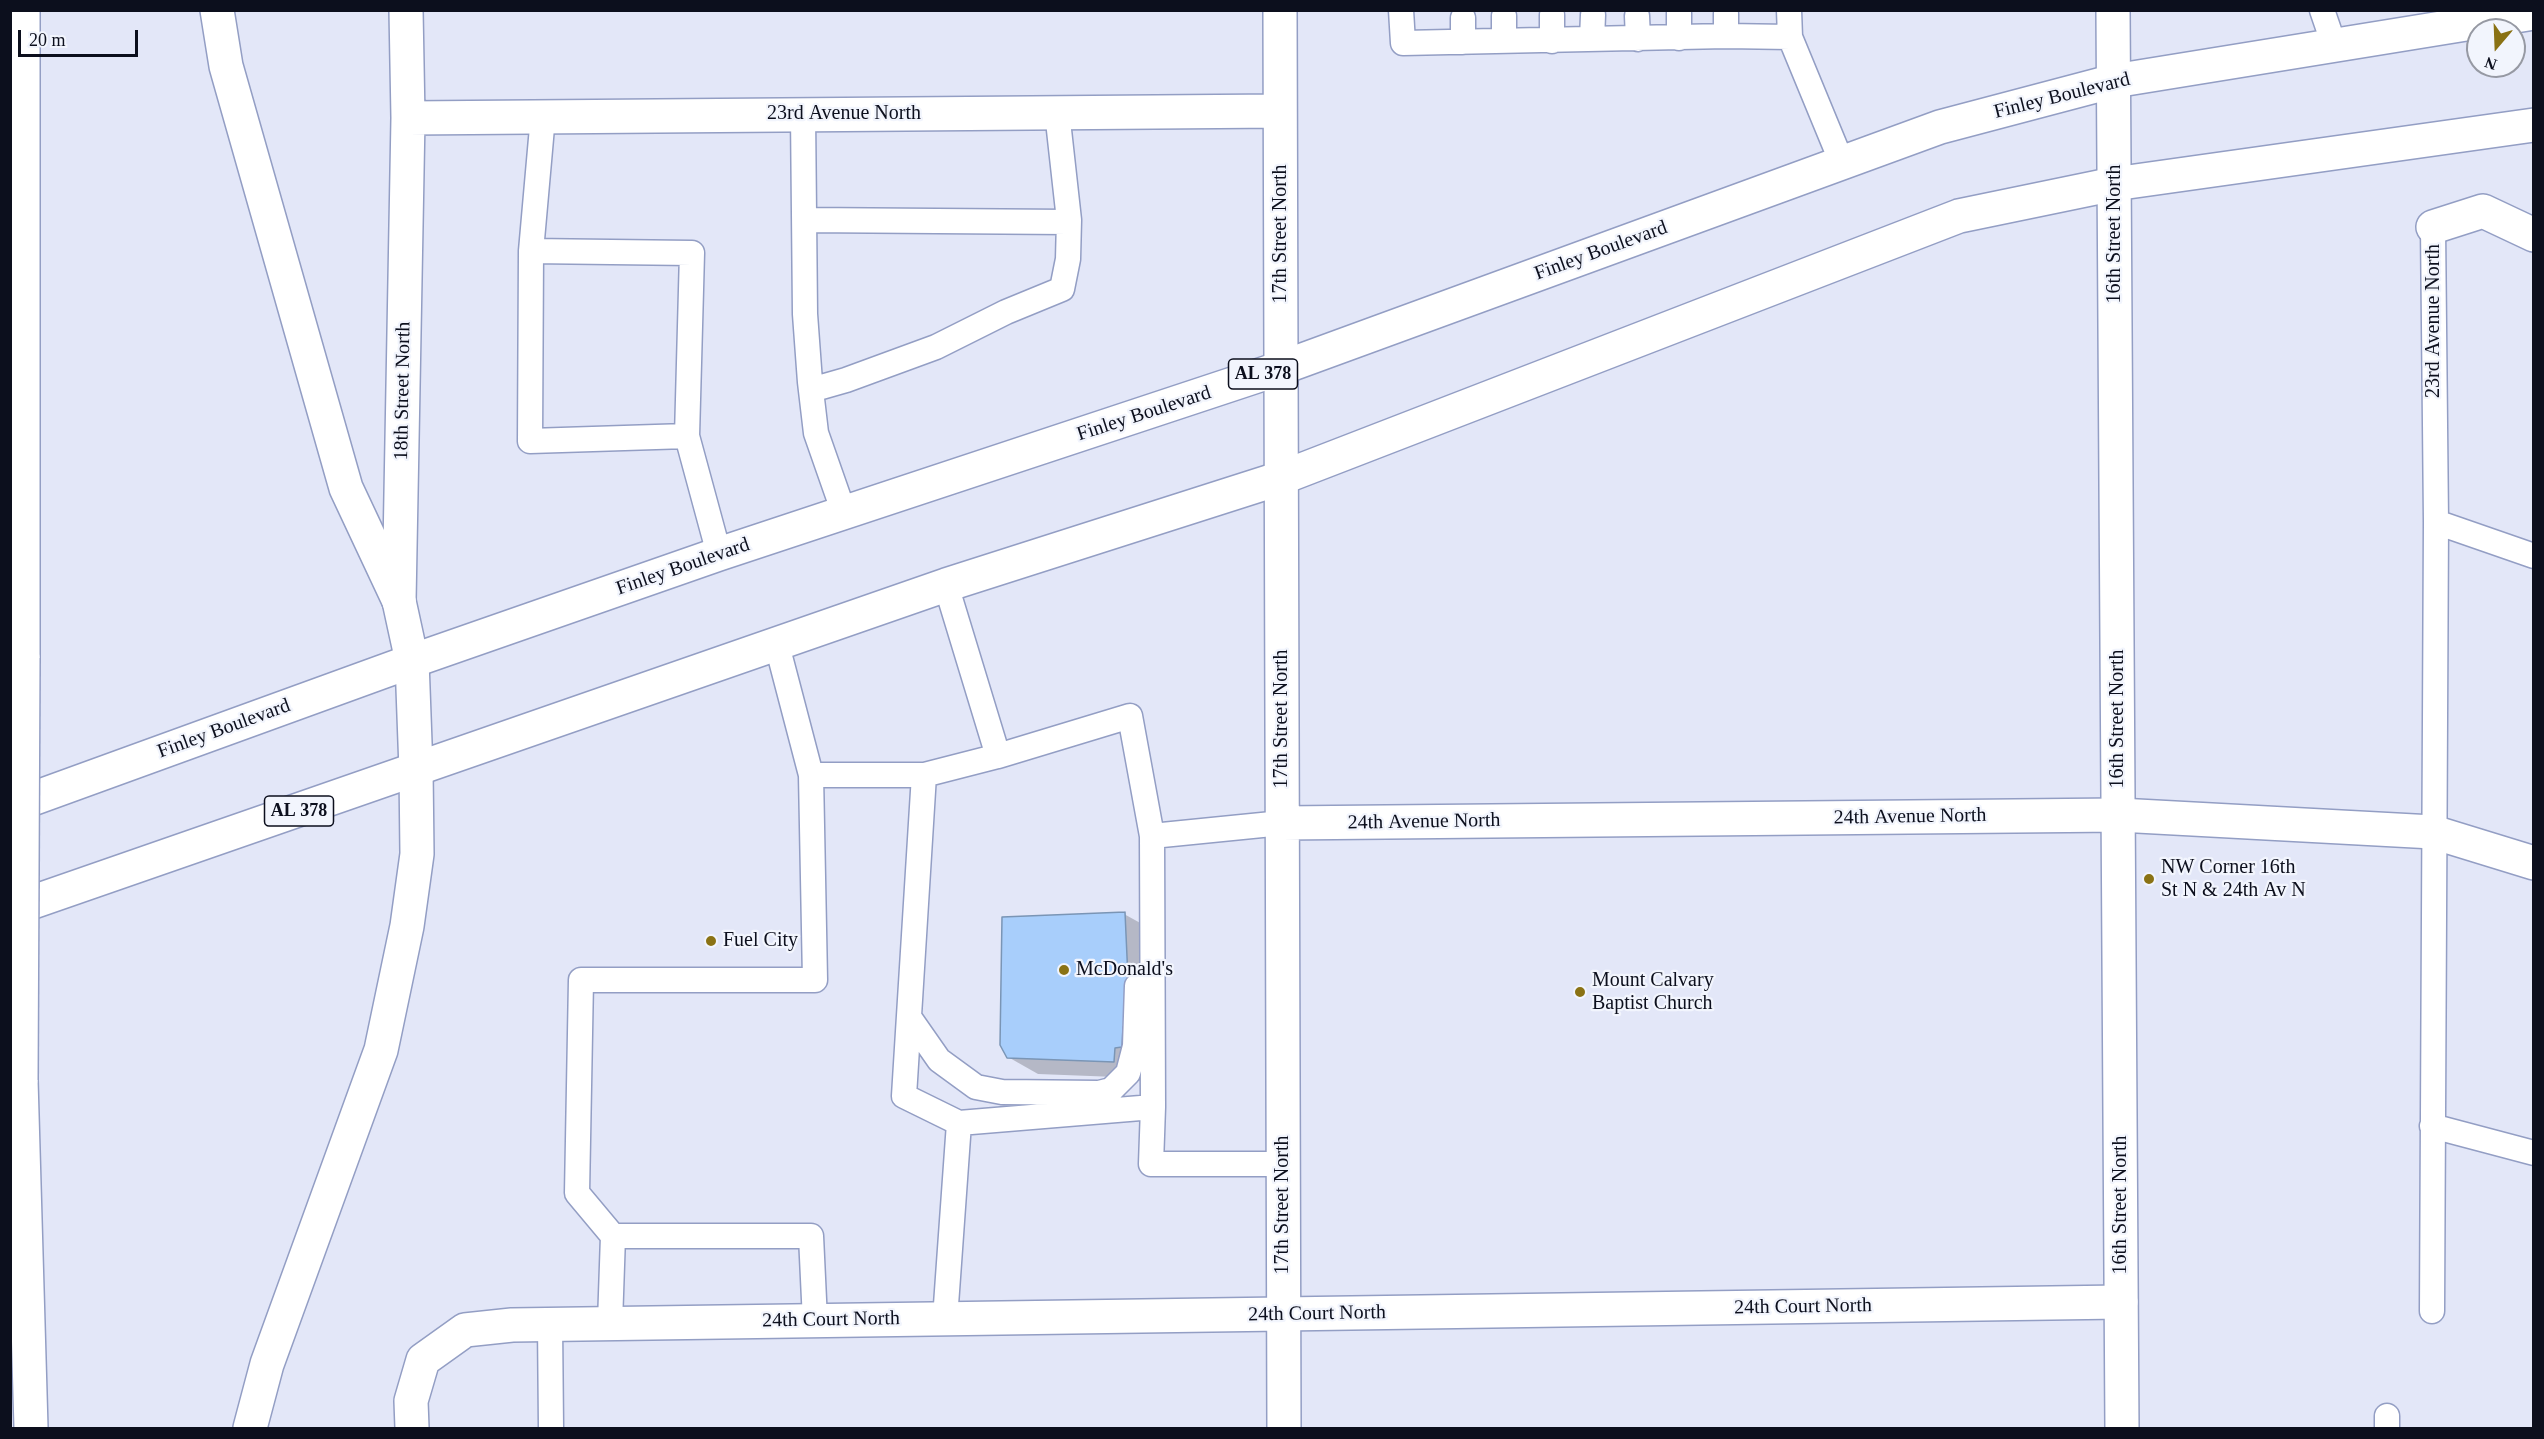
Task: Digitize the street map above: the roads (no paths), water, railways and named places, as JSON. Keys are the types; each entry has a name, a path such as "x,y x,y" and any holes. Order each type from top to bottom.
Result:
{"main road":[{"path":"23,10 21,1080 31,1428"},
{"path":"217,10 226,66 346,488 399,601"},
{"name":"18th Street North","path":"250,1428 267,1364 381,1050 407,926 417,854 412,661 399,601 408,118 406,10"},
{"name":"17th Street North","path":"1280,10 1284,1428"},
{"name":"16th Street North","path":"2113,10 2122,1428"},
{"name":"Finley Boulevard","path":"10,807 412,661 719,554 1281,368 1940,127 2114,81 2334,45 2465,17 2534,13"},
{"name":"23rd Avenue North","path":"408,118 1280,111"},
{"name":"AL 378","path":"10,910 946,585 1281,478 1959,216 2114,184 2534,125"},
{"name":"23rd Avenue North","path":"2433,227 2483,211 2534,235"},
{"name":"24th Avenue North","path":"1282,823 2119,815 2433,832 2534,863"},
{"name":"24th Court North","path":"412,1428 411,1401 423,1360 465,1329 512,1325 2121,1302"}],"lane":[{"path":"1401,10 1403,43 1592,39 1638,27 1679,38 1726,25 1790,37"},
{"path":"1789,10 1790,37 1842,163"},
{"path":"2322,10 2334,45"},
{"path":"1679,13 1679,38"},
{"path":"1552,15 1552,41"},
{"path":"1592,39 1593,15"},
{"path":"1504,16 1504,41"},
{"path":"1463,18 1463,42"},
{"path":"811,390 846,381 936,347 1006,312 1062,289 1068,259 1068,222 1057,112"},
{"path":"803,114 805,314 811,390 816,433 844,513"},
{"path":"543,116 531,251 530,441 687,436"},
{"path":"805,220 1068,222"},
{"name":"23rd Avenue North","path":"2432,1311 2436,522 2433,227"},
{"path":"531,251 692,253 687,436 719,554"},
{"path":"2436,522 2534,556"},
{"path":"946,585 998,756"},
{"path":"610,1323 613,1236 577,1193 581,980 815,980 811,775 777,645"},
{"path":"811,775 924,775 998,756 1130,716 1152,836 1154,1107 1152,1164 1283,1164"},
{"path":"924,775 904,1096 959,1123 1154,1107"},
{"path":"1152,836 1282,823"},
{"path":"909,1017 939,1060 976,1087 1002,1092 1071,1094 1111,1090 1128,1073 1135,1046 1136,927 1152,877"},
{"path":"945,1319 959,1123"},
{"path":"2432,1126 2534,1153"},
{"path":"613,1236 811,1236 815,1321"},
{"path":"550,1324 551,1428"}],"place":[{"name":"NW Corner 16th St N & 24th Av N","path":"2149,879"},
{"name":"Fuel City","path":"711,941"},
{"name":"McDonald's","path":"1064,970"},
{"name":"Mount Calvary Baptist Church","path":"1580,992"}]}
